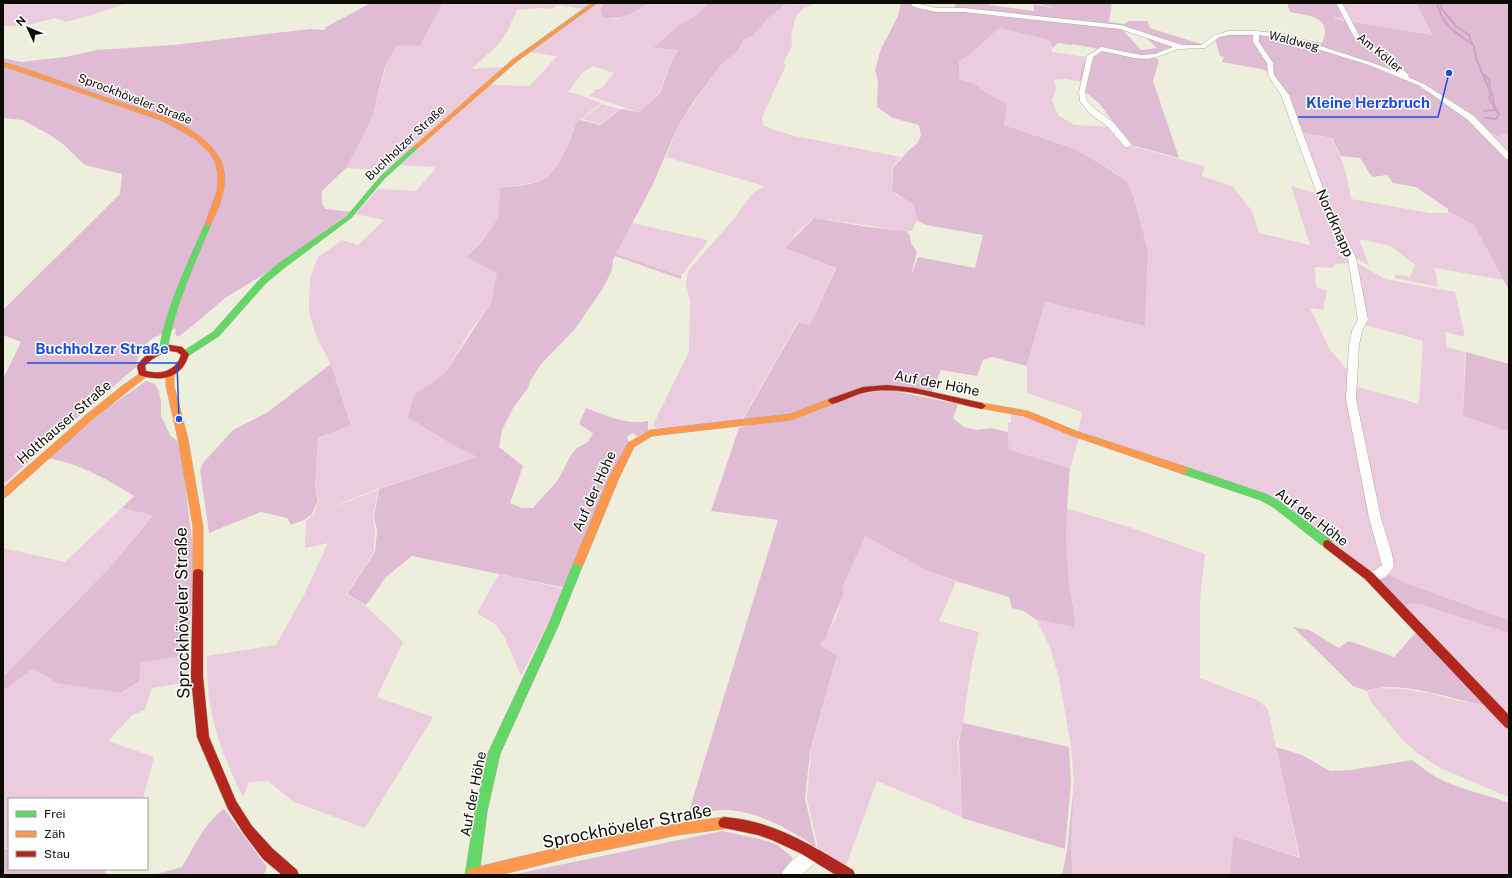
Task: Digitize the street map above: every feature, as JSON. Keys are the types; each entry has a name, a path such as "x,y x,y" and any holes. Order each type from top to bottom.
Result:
{"street":[{"name":"Buchholzer Straße","path":"185,354 216,334 263,281 348,217 382,178 502,71 595,3"},
{"name":"Waldweg","path":"912,3 916,6 936,10 964,10 1121,27 1181,47 1203,47 1217,36 1229,33 1256,33 1283,36 1412,80 1438,95 1471,118 1509,157"},
{"path":"962,3 964,10"},
{"name":"Am Köller","path":"1339,3 1356,36 1412,80"},
{"name":"Nordknapp","path":"1256,33 1256,42 1270,63 1271,75 1285,94 1320,192 1352,258 1363,320 1357,331 1354,345 1351,399 1375,518 1386,554 1388,566 1382,573 1376,576 1369,576"},
{"path":"1128,145 1111,125 1092,111 1084,101 1082,92 1090,56 1101,49 1139,57 1153,56 1170,49 1181,47"},
{"name":"Sprockhöveler Straße","path":"3,64 89,93 161,120 194,135 213,153 220,168 221,181 219,195 199,246 172,305 163,350"},
{"path":"175,348 181,350 185,354 184,360 181,364 170,372 156,376 144,374 141,370 142,363 150,356 163,350 175,348"},
{"name":"Sprockhöveler Straße","path":"170,372 170,386 183,439 198,527 197,676 203,737 232,805 248,830 268,854 292,875"},
{"name":"Holthauser Straße","path":"3,494 127,386 144,374"},
{"name":"Auf der Höhe","path":"473,875 481,812 494,753 554,624 614,478 631,445 636,440 650,432 765,421 790,417 859,391 872,388 906,389 958,402 1017,411 1073,433 1263,497 1276,504 1369,576 1509,723"},
{"name":"Sprockhöveler Straße","path":"473,875 578,849 681,828 721,824 744,825 767,831 813,854 848,875"},
{"path":"790,875 813,854"}],"shaded area":[{"path":"3,3 127,3 66,22 56,18 22,26 3,26"},
{"path":"371,3 443,3 420,46 397,45 385,67 373,114 361,140 346,168 322,191 322,203 325,209 351,212 266,273 225,298 178,337 175,334 176,328 153,338 140,349 136,367 71,423 3,485 3,379 21,342 3,335 3,310 120,194 122,174 85,165 63,144 50,135 23,120 3,118 3,58 21,62 65,57 97,50 174,45 310,29 324,30 326,27"},
{"path":"443,3 592,3 584,9 557,5 553,9 540,8 517,10 508,30 500,42 472,69 504,67 385,170 346,168 373,114 386,67 397,44 420,46"},
{"path":"597,3 605,3 600,10 603,18 616,19 631,13 648,3 708,3 698,14 678,26 653,48 679,50 673,58 659,93 639,112 589,96 596,89 601,89 614,73 593,66 582,73 568,92 601,103 576,123 562,157 551,173 543,181 500,188 498,218 479,244 466,257 498,273 491,303 469,333 445,373 414,395 409,417 451,444 477,457 377,489 314,514 319,500 315,486 318,439 351,424 331,364 318,340 309,310 310,278 318,257 342,240 358,245 384,220 356,214 378,189 416,191 435,169 434,167 400,165 490,85 530,86 557,56 530,52"},
{"path":"605,3 648,3 622,17 603,18 600,10"},
{"path":"708,3 787,3 767,19 752,36 744,39 738,50 721,65 692,104 679,124 653,184 616,254 681,276 681,279 615,256 612,270 603,288 575,329 541,364 530,381 528,388 513,408 502,430 499,447 523,466 510,503 522,508 533,508 558,480 571,455 577,448 588,442 593,433 579,424 586,408 609,417 625,421 648,421 648,431 637,436 632,433 627,437 629,444 566,588 412,556 386,577 366,605 347,594 375,552 377,531 374,517 379,489 477,457 451,444 408,417 414,395 445,373 491,303 497,273 466,257 479,245 498,218 500,188 535,183 543,180 549,175 559,162 576,123 580,120 600,125 621,109 639,112 660,93 673,58 679,50 653,48 678,26 698,14"},
{"path":"787,3 816,3 803,9 796,16 791,36 792,46 783,63 786,65 762,117 763,125 795,136 901,157 892,168 892,192 914,205 917,220 912,231 907,231 813,218 784,248 835,268 810,325 797,323 741,421 656,428 653,425 689,352 690,301 686,284 688,271 733,220 753,193 764,186 666,157 679,124 721,65 738,50 744,39 752,35 767,18"},
{"path":"901,3 923,3 928,7 1120,27 1141,50 1157,48 1141,33 1177,46 1165,49 1156,54 1139,57 1073,44 1058,43 1052,48 1050,40 999,28 972,53 959,61 959,79 975,84 985,92 1007,104 1004,125 1075,149 1106,167 1128,183 1134,198 1148,250 1145,326 1045,302 1027,366 992,357 983,360 977,376 941,370 931,394 887,385 790,415 742,421 798,323 810,325 836,268 784,248 814,218 868,227 907,231 910,236 911,243 917,252 911,275 918,257 975,268 983,235 926,225 917,220 914,205 892,191 893,168 909,150 917,144 921,136 919,125 893,118 877,107 878,81 875,70 881,49 898,16"},
{"path":"956,3 991,3 990,5 1034,11 1034,4 1063,10 1035,3 1112,3 1109,22 1124,24 1129,21 1147,21 1150,28 1204,45 1178,45 1121,26 1084,23 1086,17 1083,23 954,9"},
{"path":"1287,3 1338,3 1346,17 1334,17 1334,19 1433,35 1416,3 1509,3 1509,134 1503,134 1499,137 1478,125 1450,102 1440,96 1429,91 1417,87 1431,92 1467,116 1496,142 1509,160 1509,290 1474,225 1448,211 1448,209 1416,187 1393,183 1387,175 1372,177 1360,158 1341,156 1332,138 1303,133 1268,72 1261,69 1222,62 1224,57 1220,56 1215,39 1224,35 1236,33 1267,34 1322,43 1325,28 1322,23 1311,16 1290,12"},
{"path":"1340,3 1416,3 1434,35 1333,19 1333,17 1348,17"},
{"path":"999,28 1050,40 1052,52 1086,57 1079,81 1065,79 1054,80 1056,90 1052,100 1058,115 1074,125 1112,127 1128,145 1204,166 1202,176 1233,187 1252,211 1259,233 1310,245 1291,186 1319,194 1330,214 1350,263 1335,264 1333,268 1315,267 1316,287 1327,291 1323,310 1310,308 1330,350 1350,373 1386,565 1375,574 1277,503 1078,433 1082,412 1027,393 1027,367 1045,302 1145,326 1148,249 1134,198 1128,183 1107,167 1075,149 1004,125 1007,104 985,92 975,84 959,79 959,60 972,53"},
{"path":"1097,49 1139,58 1153,57 1159,60 1153,81 1179,158 1131,145 1119,133 1099,103 1085,92 1085,82 1079,81 1081,71 1086,59"},
{"path":"602,104 620,109 600,124 582,119"},
{"path":"1302,133 1331,138 1344,167 1351,199 1430,213 1448,213 1448,211 1474,225 1504,280 1435,268 1438,287 1395,278 1395,274 1410,277 1415,265 1391,246 1359,239 1369,266 1354,257 1321,191"},
{"path":"1489,133 1499,137 1503,134 1509,134 1509,155"},
{"path":"632,223 707,240 707,242 681,276 616,254"},
{"path":"1356,264 1359,264 1385,279 1455,292 1465,337 1445,332 1447,347 1465,352 1463,416 1509,432 1509,620 1405,583 1386,573 1354,386 1419,404 1423,341 1365,325"},
{"path":"1466,352 1509,364 1509,432 1463,416"},
{"path":"331,364 351,425 318,438 315,486 318,501 312,514 304,520 291,525 287,518 261,512 209,533 200,470 203,463 233,430 268,412"},
{"path":"146,381 155,384 159,391 161,416 170,435 177,441 182,459 195,565 187,655 140,663 139,681 120,693 57,683 33,669 3,691 3,677 113,564 153,515 122,508 134,496 103,478 71,464 48,458 106,409"},
{"path":"889,390 958,404 953,418 964,427 976,430 991,428 1008,432 1009,450 1070,468 1067,507 1067,559 1074,613 1074,627 1035,619 1024,611 1012,608 1009,597 926,570 865,536 843,587 843,595 825,639 819,645 837,655 810,752 805,798 816,847 785,828 763,818 741,812 719,810 689,817 692,801 778,520 711,511 739,428 858,394"},
{"path":"1011,411 1079,437 1070,468 1009,450 1008,423 1011,422"},
{"path":"378,490 373,518 375,531 374,552 346,594 366,606 403,642 377,697 433,717 365,828 294,802 268,781 249,782 243,797 227,762 216,729 209,695 207,656 276,645 305,593 328,543 305,548 306,521 314,514"},
{"path":"122,508 153,514 113,564 3,677 3,548 65,562"},
{"path":"1066,508 1129,527 1205,554 1200,600 1200,678 1257,700 1268,709 1299,857 1233,836 1230,875 1073,875 1071,849 1074,783 1071,747 1059,678 1050,647 1036,619 1073,626 1074,613 1067,570"},
{"path":"865,536 926,570 956,582 939,621 979,632 971,668 963,722 958,741 962,817 877,781 846,865 818,848 807,799 811,751 837,655 819,645 828,633 836,618 843,593 843,587"},
{"path":"1386,573 1405,583 1509,620 1509,633 1421,604 1410,603 1402,611 1375,581"},
{"path":"499,574 565,589 521,676 505,638 496,625 477,613"},
{"path":"1410,603 1420,603 1509,633 1509,720 1402,611"},
{"path":"1293,627 1309,630 1339,648 1349,641 1394,657 1417,631 1488,706 1410,689 1395,687 1367,691 1353,686"},
{"path":"187,655 188,682 152,688 145,710 132,715 108,741 154,757 143,798 8,798 8,848 3,849 3,691 33,669 57,683 140,663"},
{"path":"1377,688 1403,689 1430,693 1454,700 1488,706 1509,728 1509,797 1440,768 1417,753 1402,739 1371,702 1367,692"},
{"path":"963,723 1069,747 1071,784 1065,849 962,818 959,741"},
{"path":"1276,747 1302,755 1330,771 1351,770 1412,760 1431,774 1446,782 1509,803 1509,875 1230,875 1233,836 1300,858"},
{"path":"1074,783 1071,849 1073,875 1062,875 1067,850"},
{"path":"224,809 267,867 264,875 153,875 182,867 211,821"},
{"path":"722,831 776,844 792,857 793,865 785,875 511,875"},
{"path":"3,849 8,849 8,870 105,870 106,875 3,875"}],"waterway":[{"path":"1437,3 1443,19 1451,29 1474,46 1476,58 1491,94 1489,98 1494,107"},
{"path":"1442,3 1441,8 1456,26 1469,35 1472,44"},
{"path":"1485,75 1489,80 1490,88"},
{"path":"1492,93 1494,107"},
{"path":"1484,111 1495,110 1494,107"},
{"path":"1485,118 1496,119 1499,114 1494,107"}],"traffic: fast":[{"path":"185,354 216,334 263,281 281,266 349,217 382,178 416,147"},
{"path":"163,350 175,301 208,224"},
{"path":"1183,470 1263,497 1276,504 1328,544"},
{"path":"472,875 481,812 494,753 554,624 579,562"}],"traffic: slow":[{"path":"416,147 514,61 595,3"},
{"path":"3,64 165,120 196,136 213,153 218,162 221,174 220,191 208,224"},
{"path":"170,372 170,386 183,439 198,527 198,573"},
{"path":"3,494 90,417 144,374"},
{"path":"579,562 614,478 631,445 650,433 791,417 832,401"},
{"path":"982,406 1025,413 1073,433 1183,470"},
{"path":"473,875 576,850 678,829 724,823"}],"traffic: jam":[{"path":"170,348 179,349 185,354 183,361 175,371 169,374 155,376 142,373 141,366 150,356 170,348"},
{"path":"832,401 863,390 887,388 914,391 982,406"},
{"path":"1328,544 1369,576 1509,723"},
{"path":"198,573 197,677 203,737 232,805 248,830 268,854 292,875"},
{"path":"724,823 758,828 774,834 804,849 848,875"}],"place":[{"name":"Kleine Herzbruch","path":"1449,73"},
{"name":"Buchholzer Straße","path":"179,419"}]}
